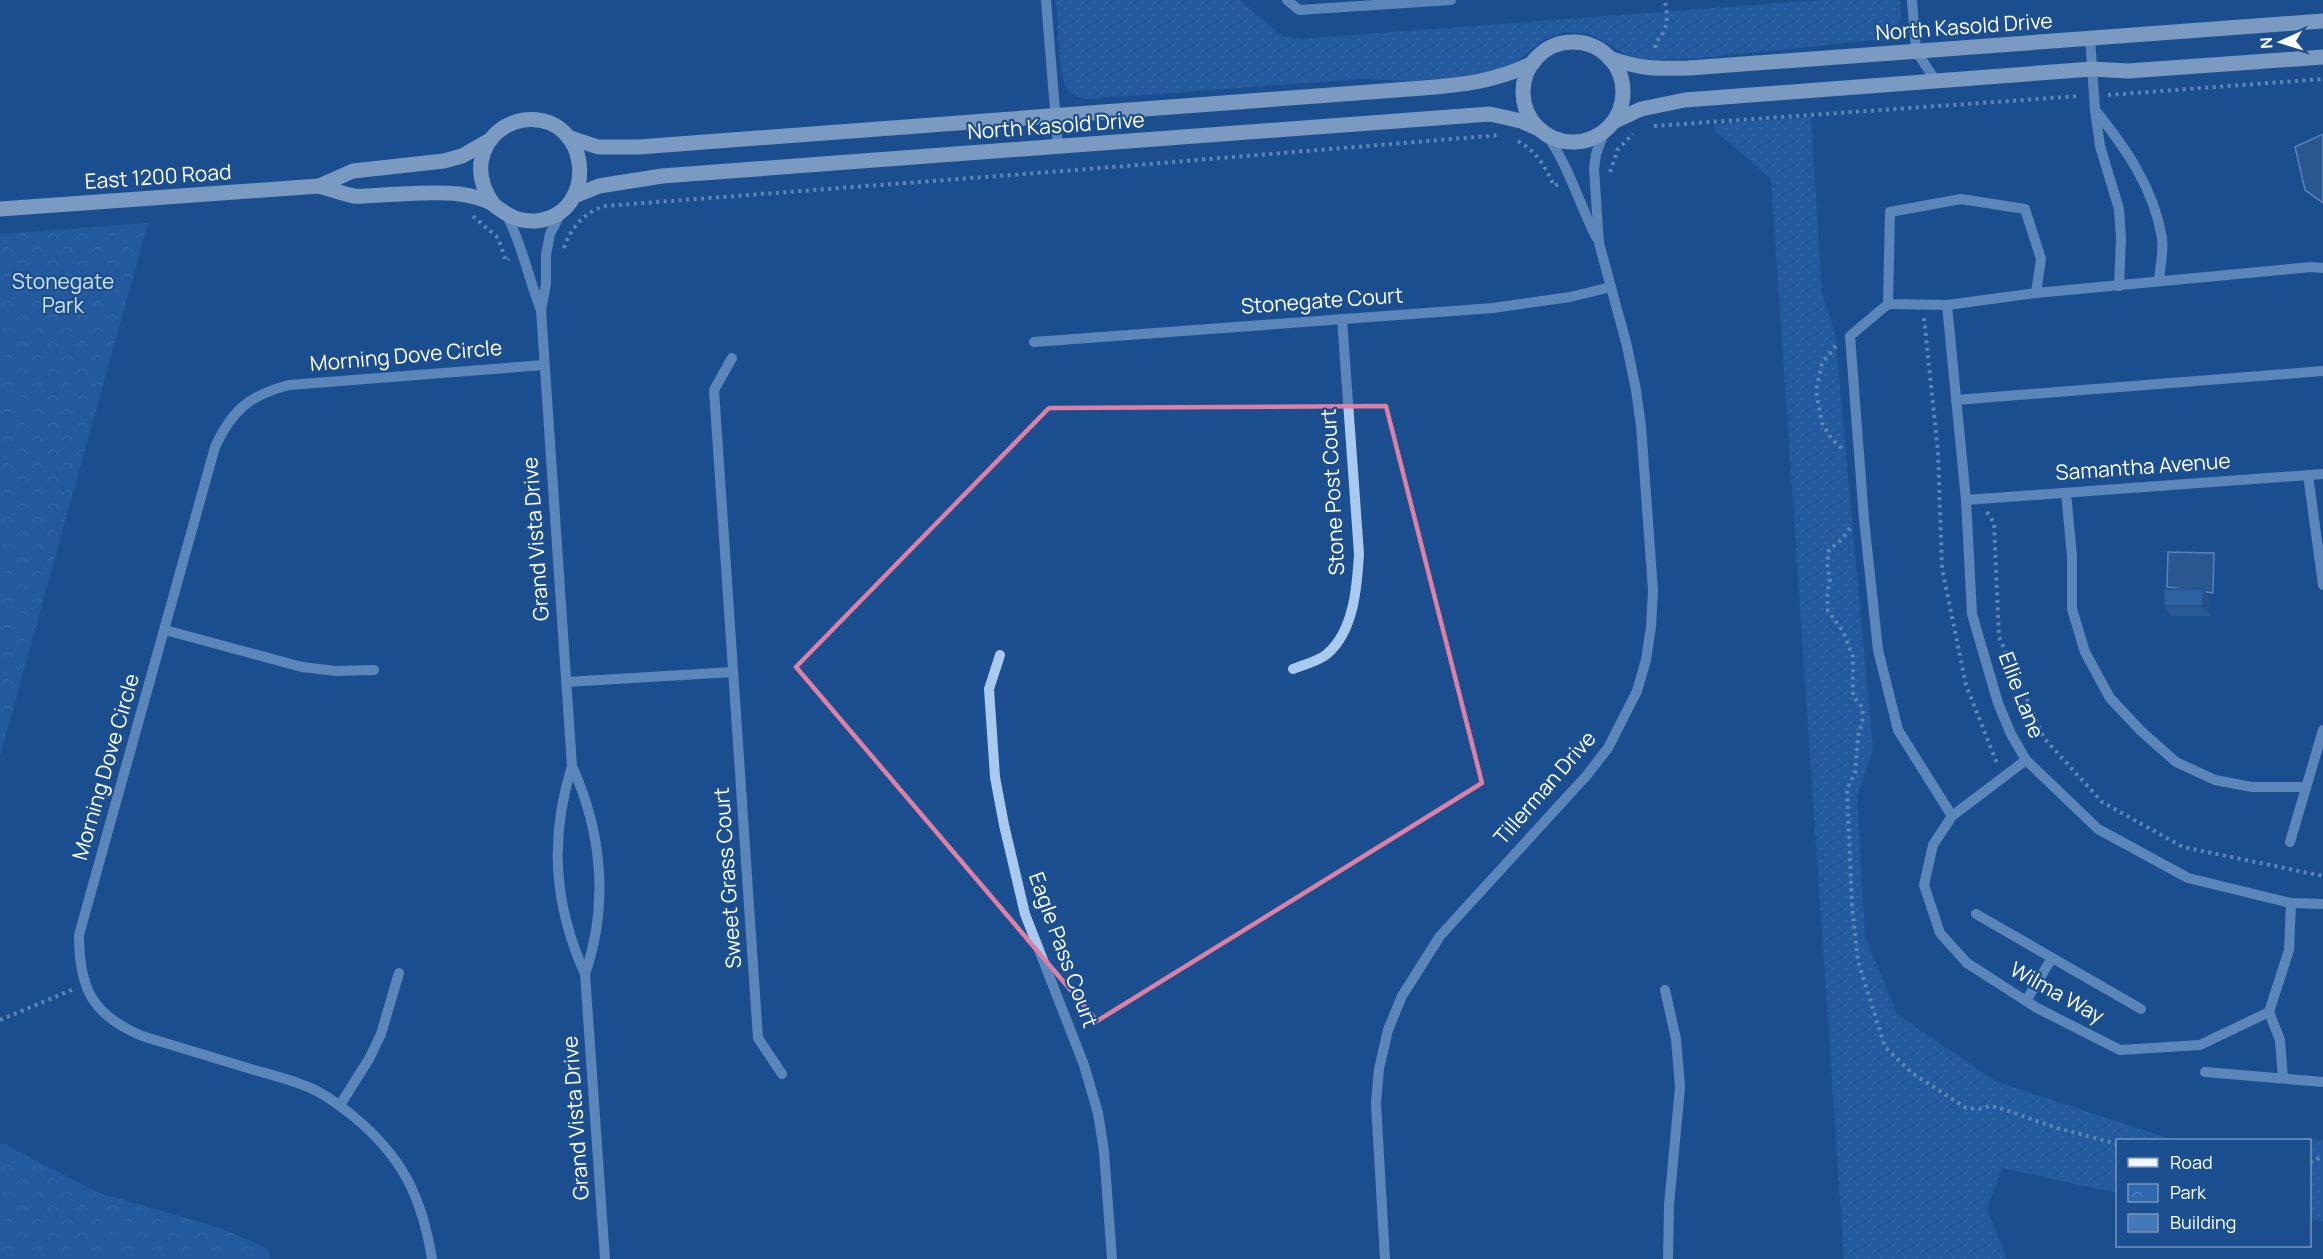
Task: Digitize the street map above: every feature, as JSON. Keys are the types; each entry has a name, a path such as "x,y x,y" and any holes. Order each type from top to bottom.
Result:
{"main road":[{"name":"North Kasold Drive","path":"1609,58 1636,67 1656,69 2323,21"},
{"path":"1609,126 1622,101 1623,89 1616,68 1609,58 1593,46 1566,42 1548,49 1533,63 1526,76 1524,98 1528,112 1544,133 1562,141 1577,142 1592,138 1641,109 1685,100 2092,69 2128,72 2323,57"},
{"name":"North Kasold Drive","path":"568,137 589,145 614,148 1452,86 1505,76 1533,63"},
{"name":"North Kasold Drive","path":"574,196 599,186 662,176 1490,114 1521,121 1544,133"},
{"path":"519,121 546,122 568,137 579,155 581,165 574,196 563,209 555,215 536,220 516,219 507,216 492,204 485,193 480,166 483,152 490,140 503,128 519,121"},
{"name":"East 1200 Road","path":"319,186 353,171 462,156 490,140"},
{"name":"East 1200 Road","path":"0,209 319,186 355,196 460,194 492,204"}],"street":[{"path":"1046,0 1058,147"},
{"path":"1287,0 1299,10 1356,3 1451,0"},
{"path":"1912,0 1916,51 1936,81"},
{"path":"2090,38 2100,146 2119,209 2121,240 2119,286"},
{"path":"2095,110 2125,148 2152,199 2162,240 2159,280"},
{"name":"Tillerman Drive","path":"1599,243 1594,169 1596,154 1609,126"},
{"name":"Tillerman Drive","path":"1385,1259 1376,1103 1379,1069 1386,1040 1402,996 1440,936 1581,782 1608,748 1637,691 1646,660 1651,627 1653,590 1641,426 1627,346 1599,243 1583,211 1567,167 1544,133"},
{"path":"1888,304 1890,212 1961,200 2025,209 2041,259 2036,293"},
{"name":"Grand Vista Drive","path":"563,209 550,234 546,255 546,285 541,310 572,766 582,788 596,842 600,870 600,899 593,951 585,974"},
{"name":"Grand Vista Drive","path":"507,216 518,237 531,285 541,310"},
{"path":"1952,816 1898,730 1878,650 1864,519 1850,336 1888,304 1947,305 2159,280 2311,267 2323,268"},
{"name":"Stonegate Court","path":"1035,342 1513,306 1570,297 1611,287"},
{"name":"Ellie Lane","path":"1947,305 1966,500 1972,614 1998,703 2011,734 2026,760 2098,829 2188,878 2290,903 2323,904"},
{"name":"Stone Post Court","path":"1293,669 1326,656 1339,640 1351,614 1357,585 1359,554 1342,319"},
{"name":"Sweet Grass Court","path":"732,358 714,390 758,1038 782,1074"},
{"name":"Morning Dove Circle","path":"432,1259 427,1228 417,1198 403,1170 386,1147 340,1105 304,1085 142,1036 120,1027 105,1014 85,984 79,961 79,935 215,447 236,412 249,400 268,390 289,385 544,364"},
{"path":"1956,400 2323,371"},
{"name":"Samantha Avenue","path":"1966,500 2323,474"},
{"path":"2308,475 2323,585"},
{"path":"2066,493 2072,556 2072,609 2085,652 2110,698 2141,731 2176,762 2215,780 2252,787 2306,787"},
{"path":"165,630 302,667 336,671 374,670"},
{"name":"Eagle Pass Court","path":"1000,655 988,689 995,777 1025,914 1080,1055 1098,1113 1104,1150 1112,1259"},
{"path":"566,682 733,672"},
{"path":"2290,842 2323,730"},
{"name":"Wilma Way","path":"2026,760 1952,816 1933,845 1924,885 1940,933 1967,963 2026,1001 2120,1050 2200,1045 2269,1012"},
{"name":"Grand Vista Drive","path":"572,766 564,791 557,872 561,900 576,953 585,974 605,1259"},
{"path":"2283,1078 2280,1040 2269,1012 2289,950 2290,903"},
{"path":"1976,914 2141,1009"},
{"path":"2026,1001 2052,958"},
{"path":"340,1105 369,1059 381,1034 399,974"},
{"path":"1665,990 1676,1040 1680,1087 1669,1205 1668,1259"},
{"path":"2205,1072 2323,1082"}],"path":[{"path":"1655,48 1656,40 1664,30 1667,21 1665,0"},
{"path":"1648,127 2094,94 2112,96 2323,79"},
{"path":"1604,174 1611,172 1618,149 1624,141 1638,130"},
{"path":"563,255 569,236 577,225 590,213 605,206 1087,170 1482,136 1509,136 1524,144 1544,163 1554,186 1563,183"},
{"path":"467,214 474,216 498,238 506,261 514,258"},
{"path":"1923,304 1938,452 1942,568 1966,685 2002,778"},
{"path":"1846,455 1822,423 1816,391 1822,363 1836,345 1851,344"},
{"path":"1978,499 1994,523 1999,637 2044,738 2102,802 2183,847 2323,876"},
{"path":"1852,524 1842,539 1829,550 1827,563 1830,579 1827,597 1828,611 1843,632 1853,657 1853,696 1862,707 1863,718 1858,737 1855,773 1847,789 1852,906 1858,961 1885,1047 1912,1073 1966,1108 1979,1109 1990,1106 2000,1108 2057,1128 2116,1143"},
{"path":"0,1020 85,984"}],"highlighted area":[{"path":"1386,406 1482,783 1097,1021 796,667 1049,408"}],"green space":[{"path":"1056,0 1240,0 1282,36 1300,39 1821,0 1900,0 1901,13 1898,27 1884,39 1701,58 1641,60 1627,55 1590,34 1566,32 1545,39 1509,67 1470,75 1413,81 1362,79 1089,99 1073,94 1065,83 1060,61"},
{"path":"1811,117 1822,294 1835,333 1873,750 1857,797 1865,937 1897,1014 1995,1081 2170,1139 2116,1139 2116,1193 2002,1168 1987,1209 2007,1259 1844,1259 1771,179 1715,131 1714,124"},
{"name":"Stonegate Park","path":"148,223 0,756 0,234"},
{"path":"2311,1140 2323,1140 2323,1222 2311,1218"},
{"path":"0,1142 99,1193 220,1228 269,1249 270,1259 0,1259"}],"shaded area":[{"path":"2323,134 2323,203 2305,190 2295,147"},
{"path":"2168,552 2214,553 2213,593 2167,587"}],"building":[{"path":"2164,589 2203,589 2203,606 2164,606"}]}
